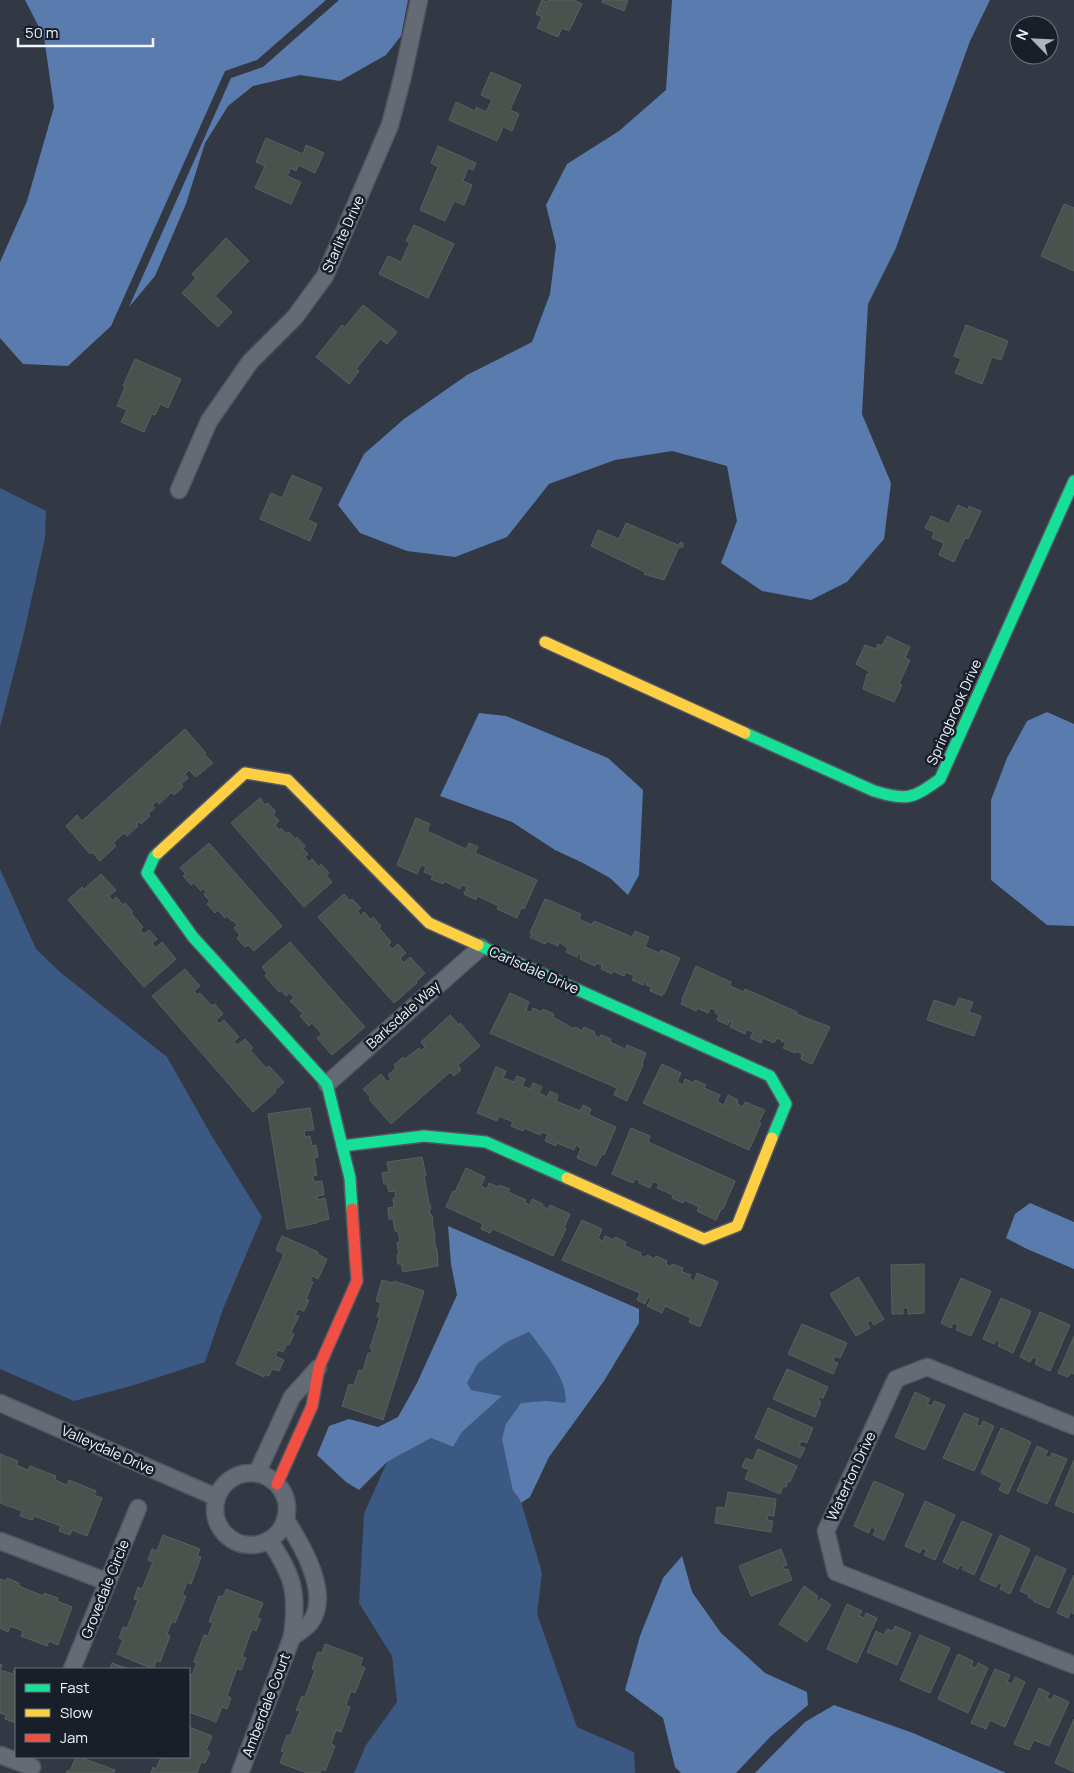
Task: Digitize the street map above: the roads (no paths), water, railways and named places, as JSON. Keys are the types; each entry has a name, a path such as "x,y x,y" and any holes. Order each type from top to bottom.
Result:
{"street":[{"name":"Starlite Drive","path":"179,490 209,421 250,362 295,317 325,276 390,124 419,0"},
{"name":"Springbrook Drive","path":"545,642 874,792 901,798 915,796 940,779 1074,481"},
{"name":"Carlsdale Drive","path":"277,1484 312,1406 319,1366 356,1281 350,1178 342,1146 327,1084 194,937 148,873 154,857 245,773 288,780 429,923 770,1076 786,1104 737,1226 704,1239 486,1142 424,1136 342,1146"},
{"name":"Barksdale Way","path":"327,1084 480,946"},
{"name":"Carlsdale Drive","path":"257,1473 292,1397 319,1366"},
{"name":"Waterton Drive","path":"1074,1426 927,1367 896,1379 826,1531 836,1572 1074,1665"},
{"name":"Valleydale Drive","path":"0,1402 216,1497"},
{"path":"282,1420 302,1429"},
{"path":"257,1473 268,1477 283,1491 287,1510 285,1519 282,1527 269,1540 259,1544 237,1543 220,1529 216,1519 216,1497 225,1484 237,1475 257,1473"},
{"name":"Grovedale Circle","path":"72,1668 138,1508"},
{"name":"Amberdale Court","path":"285,1519 304,1549 310,1562 316,1585 317,1606 314,1617 310,1624 292,1637"},
{"name":"Amberdale Court","path":"240,1773 292,1637 296,1604 293,1588 284,1561 269,1540"},
{"path":"0,1541 108,1582"},
{"path":"293,1588 316,1585"},
{"path":"0,1755 33,1765"}]}
